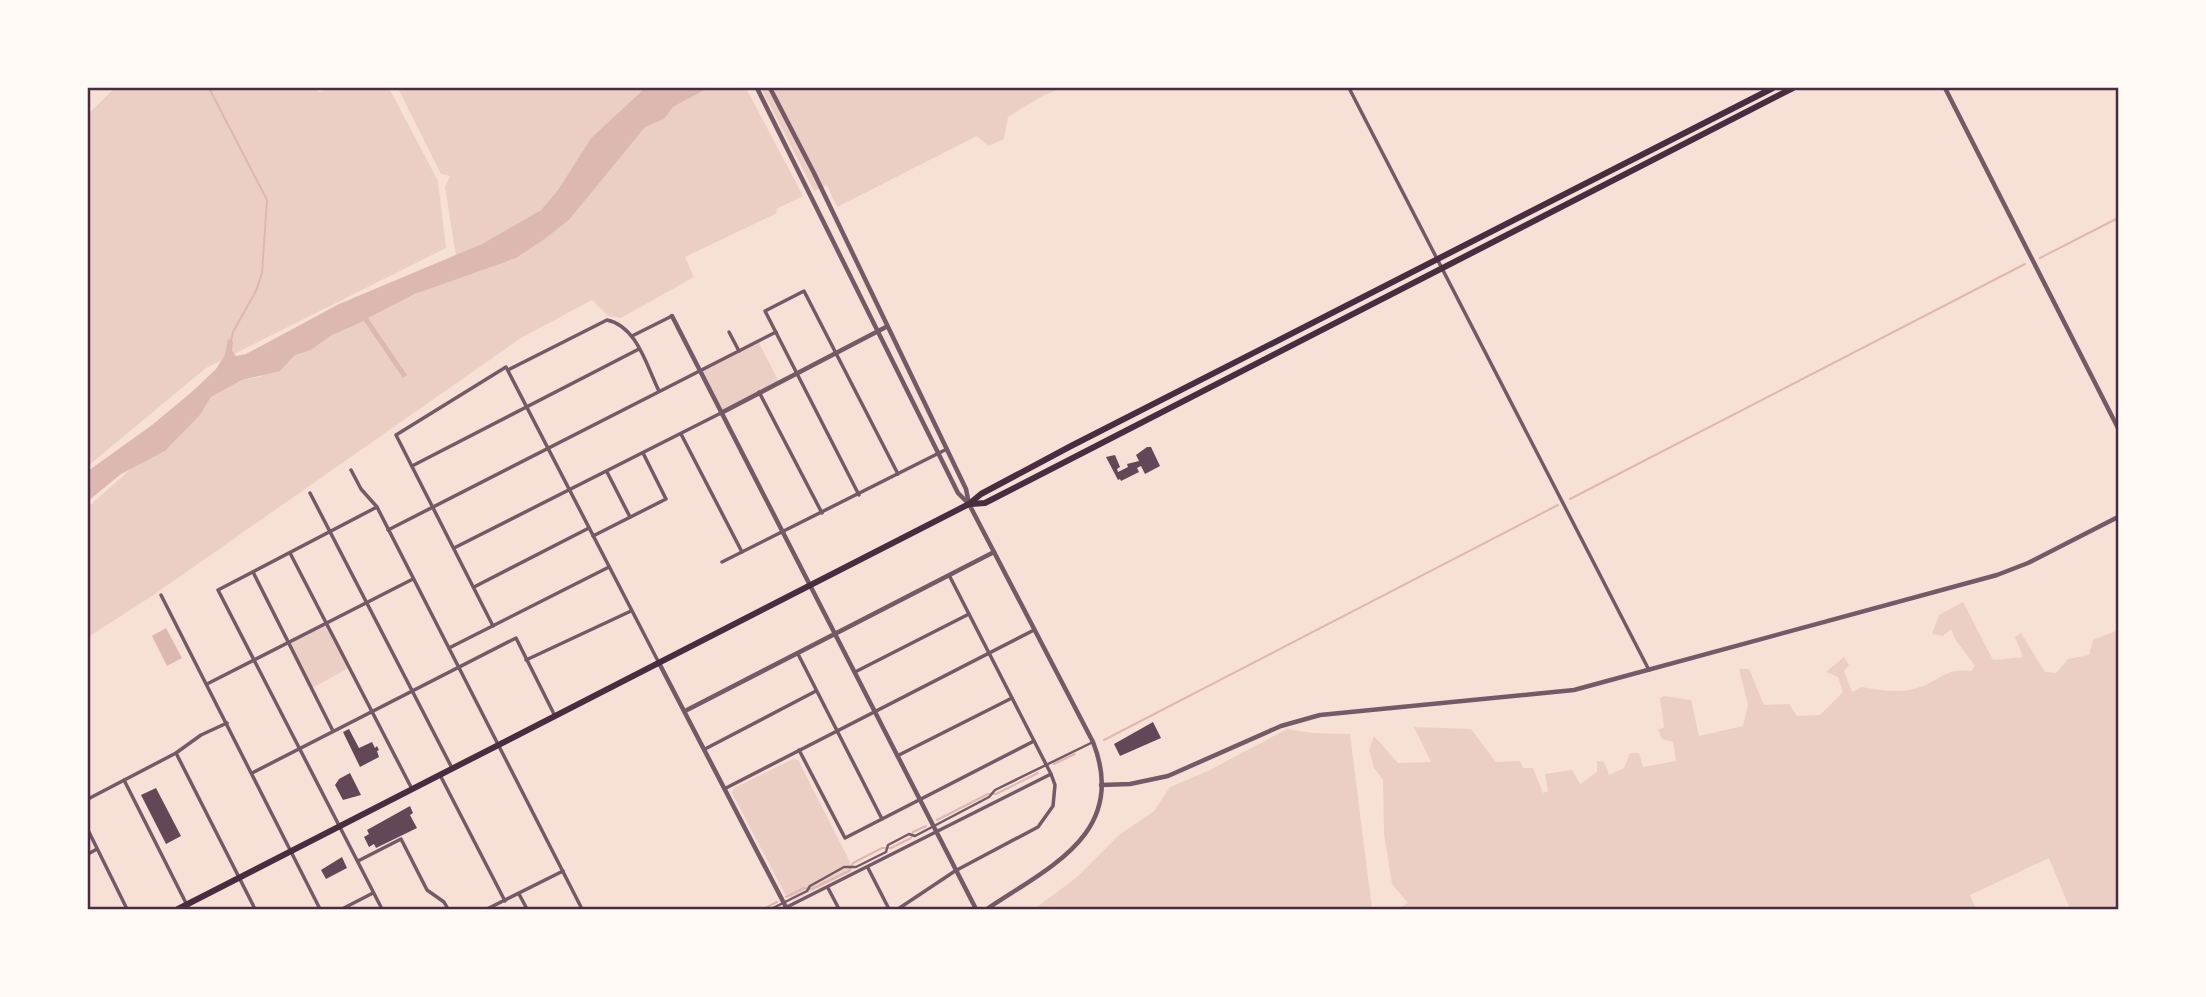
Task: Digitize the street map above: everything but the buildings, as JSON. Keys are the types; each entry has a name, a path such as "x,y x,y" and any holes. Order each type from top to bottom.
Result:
{"main road":[{"path":"178,909 188,907 291,850 970,504 981,494 1071,446 1773,88"},
{"path":"970,504 985,503 1793,88"}],"street":[{"path":"757,88 958,493 970,504"},
{"path":"769,88 814,173 966,489 970,504 1093,742 1098,758 1100,800 1095,818 1075,848 988,909"},
{"path":"1349,88 1649,670"},
{"path":"1945,88 2119,428"},
{"path":"859,495 765,311 804,291 898,474"},
{"path":"632,336 672,316 976,909"},
{"path":"508,370 607,320 625,326 659,391"},
{"path":"454,548 886,327"},
{"path":"729,331 739,351"},
{"path":"388,530 776,332"},
{"path":"412,466 639,349"},
{"path":"493,626 396,435 506,367 631,611 726,788 785,908"},
{"path":"760,392 822,513"},
{"path":"681,434 742,552"},
{"path":"722,562 947,449"},
{"path":"593,536 666,499 643,453"},
{"path":"351,470 360,489 377,508 582,909"},
{"path":"607,471 630,517"},
{"path":"310,494 453,768"},
{"path":"377,508 218,590 382,909"},
{"path":"1101,785 1130,784 1168,776 1281,726 1320,715 1574,690 1997,575 2028,563 2119,517"},
{"path":"474,587 589,528"},
{"path":"685,711 994,552"},
{"path":"290,553 412,789"},
{"path":"449,648 609,567"},
{"path":"253,572 333,731"},
{"path":"898,909 955,871 1038,827 1053,806 1055,785 1051,774 950,575"},
{"path":"207,684 413,579"},
{"path":"162,595 320,909"},
{"path":"526,660 631,611"},
{"path":"855,672 969,614"},
{"path":"726,788 1034,630"},
{"path":"252,773 516,638 555,716"},
{"path":"798,654 882,819"},
{"path":"705,749 816,691"},
{"path":"897,757 1012,698"},
{"path":"88,799 226,723"},
{"path":"799,751 845,838 1034,741"},
{"path":"771,909 785,908 828,888 992,794 1093,742"},
{"path":"176,752 255,909"},
{"path":"785,908 808,888 844,867 851,867 912,835 934,829 1051,774"},
{"path":"439,775 505,901"},
{"path":"124,780 188,907"},
{"path":"88,830 127,909"},
{"path":"357,862 401,839 427,890 444,902 448,909"},
{"path":"88,854 97,849"},
{"path":"868,867 889,909"},
{"path":"487,909 563,871"},
{"path":"828,888 839,909"},
{"path":"342,909 373,893"},
{"path":"519,894 527,909"}],"shaded area":[{"path":"115,88 317,88 318,93 327,88 389,88 438,181 446,248 206,368 88,466 88,114"},
{"path":"398,88 645,88 591,138 558,190 541,210 456,256 445,187 450,176 441,174"},
{"path":"645,88 708,88 673,107 664,119 645,127 569,220 542,241 516,258 415,294 368,318 407,375 403,378 364,321 332,335 311,350 295,355 280,371 242,380 211,397 200,415 165,451 121,474 88,501 88,471 152,425 194,390 216,369 225,355 228,339 233,342 232,351 236,356 246,354 339,304 482,244 541,210 558,190 591,138"},
{"path":"707,88 746,88 803,196 776,209 777,213 685,257 694,277 621,318 608,316 592,300 521,338 152,596 88,637 88,507 134,466 165,451 200,415 211,397 242,380 260,377 290,361 294,355 311,350 332,335 379,310 438,285 516,258 569,220 645,126 664,119 673,107"},
{"path":"761,88 1063,88 1044,95 1008,117 1004,139 988,146 977,136 837,207 827,185 814,191"},
{"path":"758,341 779,382 721,413 701,371"},
{"path":"1963,602 1993,660 2023,657 2015,637 2021,633 2045,672 2056,673 2068,659 2089,655 2093,640 2118,630 2118,909 2070,909 2049,858 1970,895 1976,909 1398,909 1408,903 1392,884 1384,834 1383,780 1374,768 1369,750 1374,736 1398,763 1431,762 1414,727 1471,729 1496,762 1520,761 1523,768 1533,768 1543,793 1548,791 1545,774 1572,770 1580,784 1597,772 1597,761 1604,762 1609,775 1624,768 1630,753 1639,753 1643,767 1676,761 1673,742 1662,739 1658,730 1664,727 1660,698 1664,696 1691,700 1699,736 1743,726 1748,705 1739,669 1749,669 1764,705 1789,704 1797,716 1820,715 1843,692 1838,677 1826,672 1844,657 1849,665 1844,671 1852,692 1862,687 1885,691 1908,690 1923,686 1951,672 1971,671 1975,666 1951,629 1943,636 1932,634 1939,615"},
{"path":"327,623 349,668 312,688 290,642"},
{"path":"166,628 182,658 167,666 152,636"},
{"path":"1287,729 1350,734 1372,909 1034,909 1076,878 1119,835 1154,811 1170,787 1208,771"},
{"path":"793,759 798,760 850,862 852,871 794,900 785,894 732,793 734,788"}],"waterway":[{"path":"209,88 267,200 262,273 231,341"},
{"path":"2040,258 2118,218"},
{"path":"1570,499 2025,264"},
{"path":"1104,740 1558,505"},
{"path":"1054,764 1075,754"},
{"path":"937,820 1038,773"},
{"path":"786,897 804,888 812,889 849,871 853,863 882,848 891,848 911,838 913,832 926,826"},
{"path":"763,909 777,902"}]}
